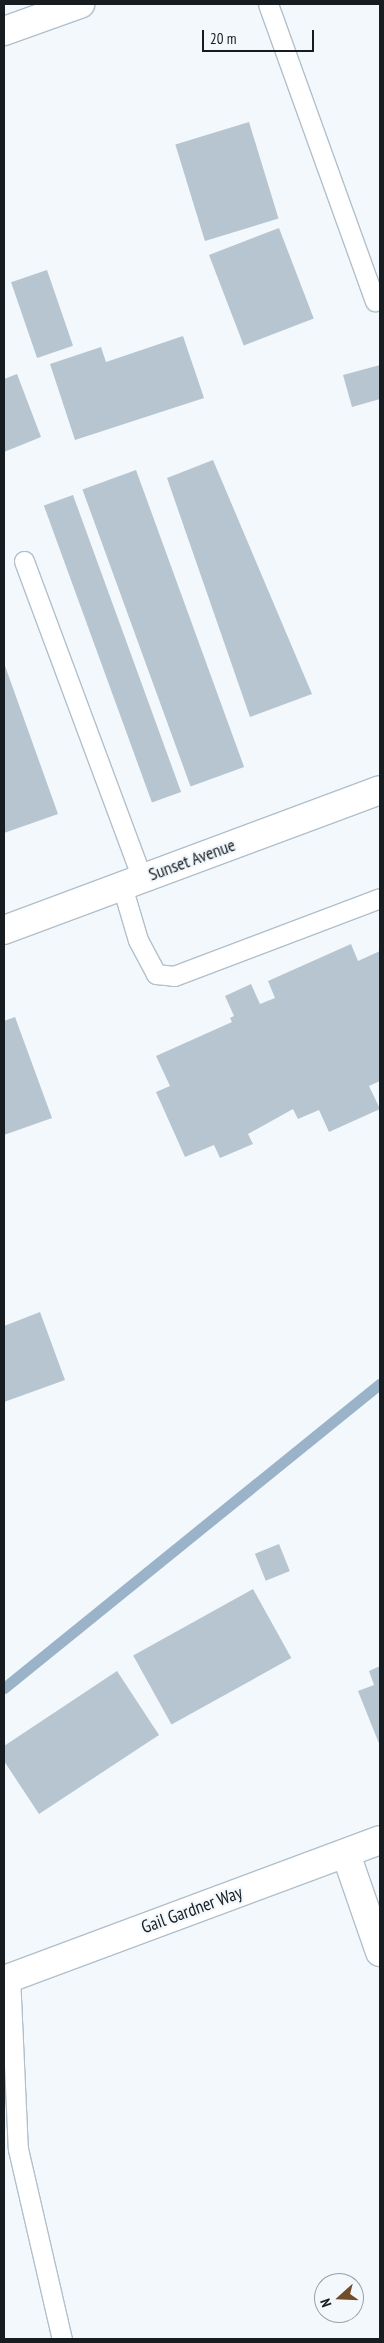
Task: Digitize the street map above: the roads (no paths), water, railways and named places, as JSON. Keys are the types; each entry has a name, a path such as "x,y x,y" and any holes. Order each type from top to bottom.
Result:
{"street":[{"path":"4,32 80,4"},
{"name":"Sunset Avenue","path":"4,930 380,790"},
{"name":"Gail Gardner Way","path":"6,1969 346,1854 380,1840"},
{"path":"346,1854 380,1952"}],"lane":[{"path":"268,4 374,301"},
{"path":"24,561 132,882 138,940 156,974 174,976 380,898"},
{"path":"6,1969 18,2149 62,2339"}],"waterway":[{"path":"4,1688 380,1384"}]}
